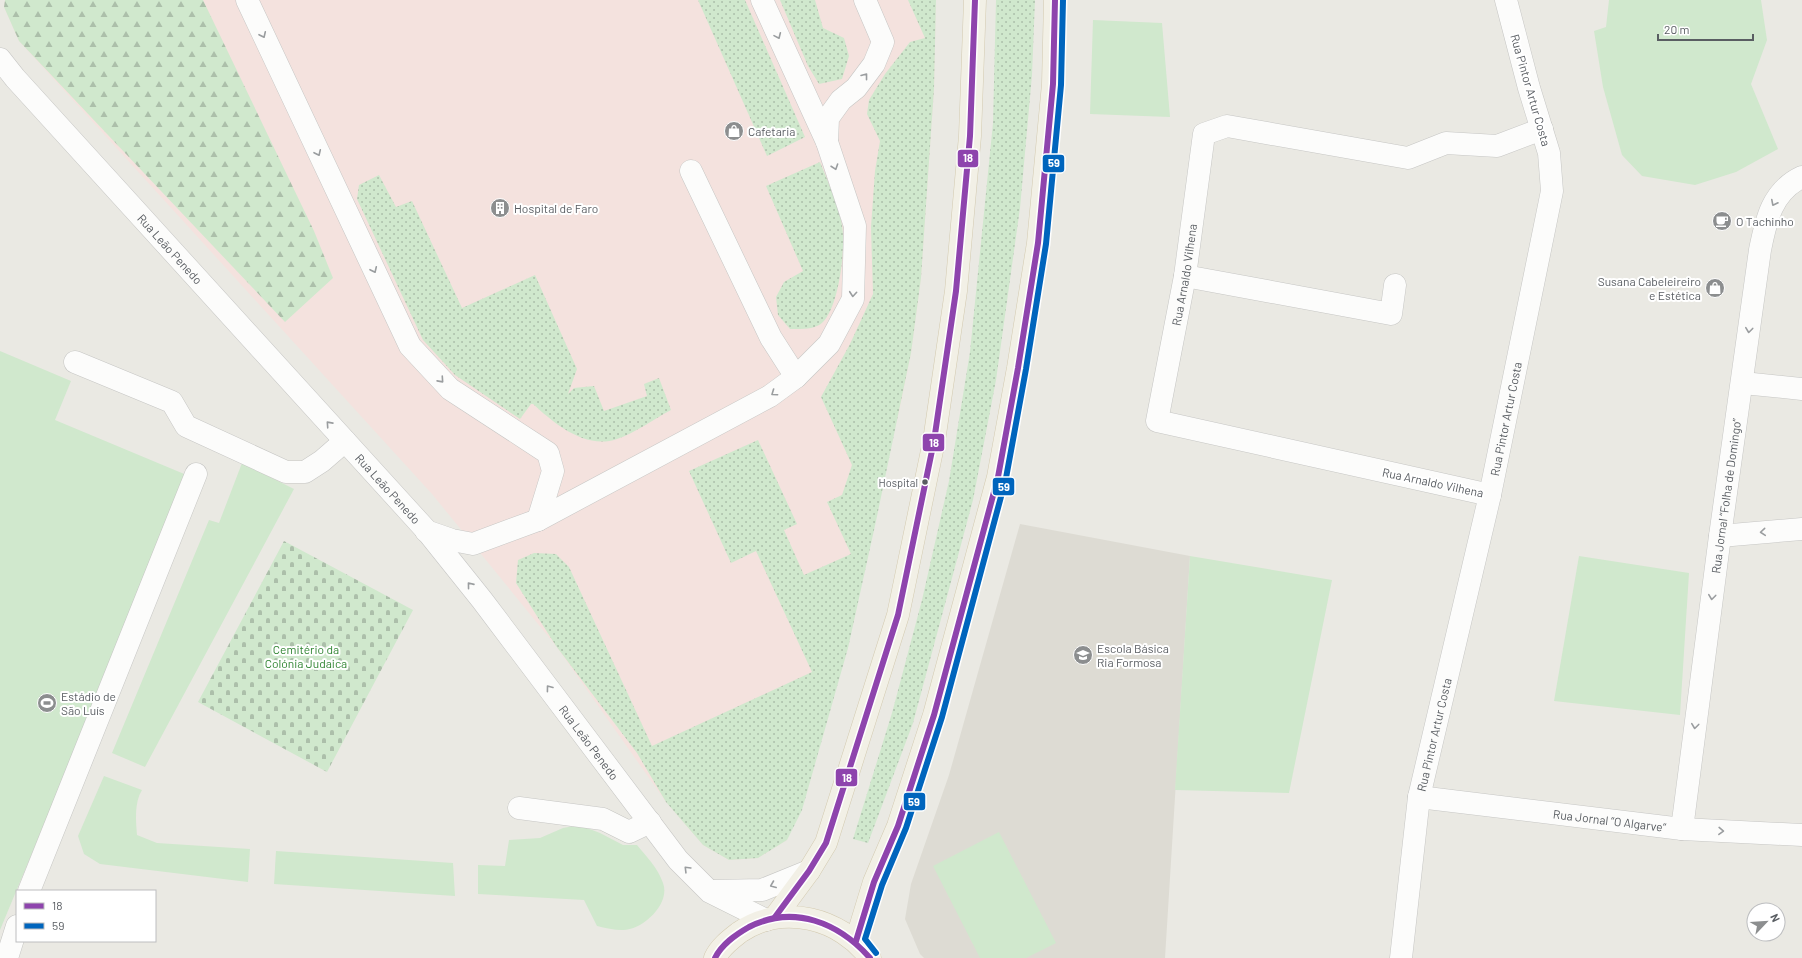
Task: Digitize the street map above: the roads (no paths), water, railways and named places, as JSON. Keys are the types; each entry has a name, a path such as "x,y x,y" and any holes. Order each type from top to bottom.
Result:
{"main road":[{"path":"771,918 809,870 826,843 898,615 934,441 956,291 970,136 975,0"},
{"path":"856,941 874,882 900,821 934,715 998,478 1018,368 1038,243 1053,84 1055,0"},
{"path":"715,958 732,938 748,927 771,918 804,917 831,925 856,941 870,958"}],"street":[{"path":"247,0 410,346 450,389 548,453 553,471 538,520"},
{"path":"426,530 452,540 473,544 538,520 770,396 796,378 829,344 853,299 855,226 827,142 800,86 762,0"},
{"path":"827,142 828,118 841,100 856,88 874,64 883,42 865,0"},
{"name":"Rua Pintor Artur Costa","path":"1400,958 1419,797 1490,495 1552,191 1550,153 1529,88 1506,0"},
{"name":"Rua Leão Penedo","path":"0,60 426,530 482,600 678,860 710,892 771,918"},
{"path":"800,86 815,97 841,100"},
{"name":"Rua Arnaldo Vilhena","path":"1490,495 1157,421 1185,276 1204,134 1227,126 1408,158 1446,143 1497,146 1542,129"},
{"path":"691,171 771,338 796,378"},
{"name":"Rua Jornal “Folha de Domingo”","path":"1682,830 1720,536 1743,383 1759,256 1766,221 1781,192 1802,177"},
{"path":"1185,276 1390,314 1395,285"},
{"path":"75,362 172,402 186,426 286,472 305,472 322,462 344,441"},
{"path":"1743,383 1802,389"},
{"path":"29,890 196,474"},
{"path":"1720,536 1802,529"},
{"name":"Rua Jornal “O Algarve”","path":"1419,797 1682,830 1802,835"},
{"path":"519,808 603,819 629,832 650,822"},
{"path":"710,892 762,890 809,870"},
{"path":"7,958 16,929"}],"place":[{"name":"Cafetaria","path":"734,131"},
{"name":"Hospital de Faro","path":"500,208"},
{"name":"O Tachinho","path":"1722,221"},
{"name":"Susana Cabeleireiro e Estética","path":"1715,288"},
{"name":"Hospital","path":"925,482"},
{"name":"Escola Básica Ria Formosa","path":"1083,655"},
{"name":"Estádio de São Luís","path":"47,703"}],"park label":[{"name":"Cemitério da Colónia Judaica","path":"306,656"}]}
